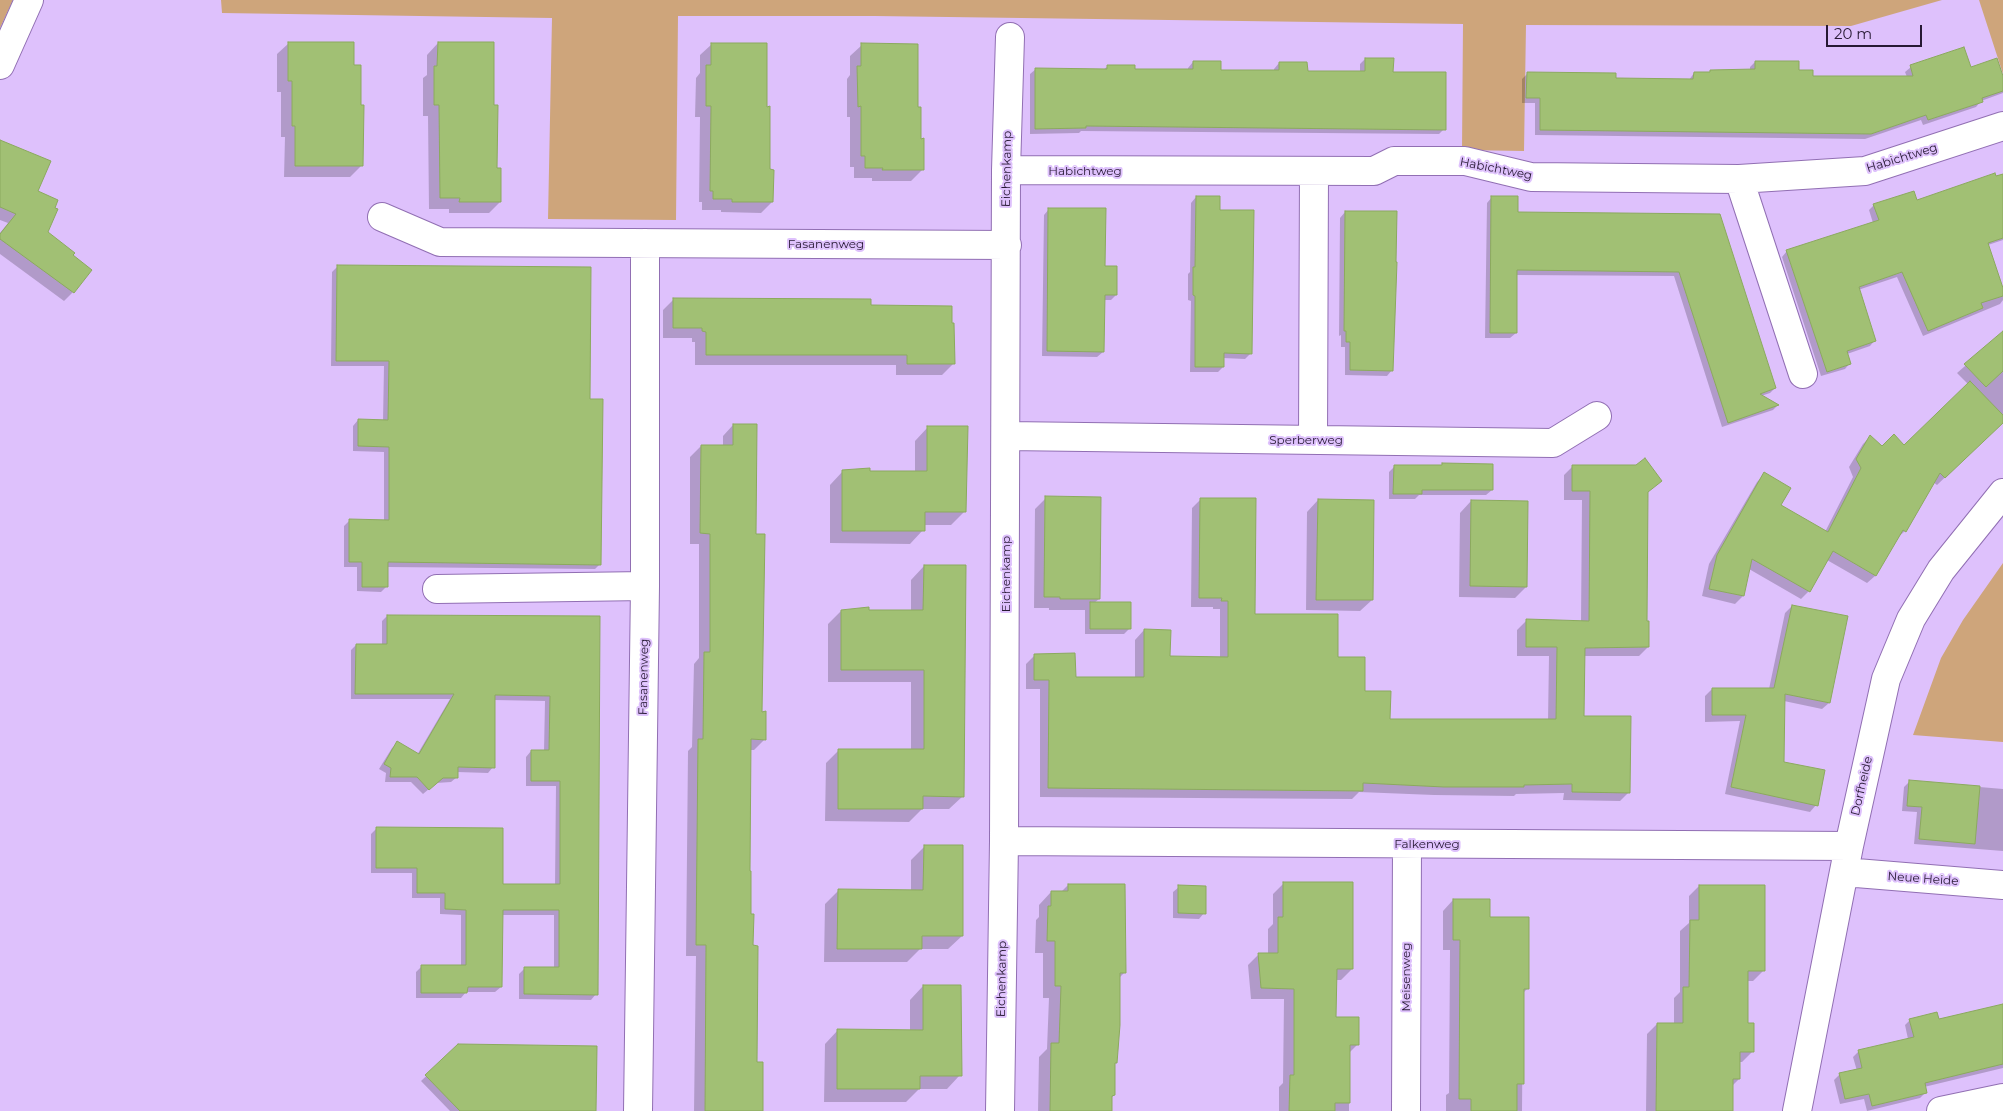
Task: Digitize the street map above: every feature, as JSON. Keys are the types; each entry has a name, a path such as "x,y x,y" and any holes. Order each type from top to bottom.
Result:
{"street":[{"path":"0,65 30,0"},
{"name":"Eichenkamp","path":"1000,1111 1007,436 1006,170 1010,37"},
{"name":"Habichtweg","path":"1006,170 1374,171 1394,161 1465,161 1531,177 1739,179 1864,171 2003,126"},
{"path":"1313,440 1314,172"},
{"path":"1739,179 1803,374"},
{"name":"Fasanenweg","path":"382,217 440,242 1007,245"},
{"name":"Fasanenweg","path":"638,1111 645,586 645,243"},
{"name":"Sperberweg","path":"1007,436 1553,443 1597,416"},
{"name":"Dorfheide","path":"1797,1111 1849,846 1886,679 1911,619 1941,570 2003,493"},
{"path":"437,589 645,586"},
{"name":"Falkenweg","path":"1004,841 1849,846"},
{"name":"Meisenweg","path":"1406,1111 1407,844"},
{"name":"Neue Heide","path":"1844,872 2003,885"},
{"path":"1941,1111 2003,1098"}],"shaded area":[{"path":"0,0 13,0 0,28"},
{"path":"221,0 1942,0 1851,26 1526,25 1524,151 1462,150 1463,24 875,16 678,16 676,220 548,219 552,18 222,13"},
{"path":"1979,0 2003,0 2003,74"},
{"path":"2003,563 2003,742 1913,735 1941,658 1963,620"}],"building":[{"path":"288,42 354,42 354,65 361,65 361,105 364,105 363,166 295,166 295,126 292,126 292,81 288,81"},
{"path":"438,42 494,42 494,105 498,105 497,168 501,168 501,202 459,202 460,198 440,198 439,105 434,105 434,66 437,66"},
{"path":"711,43 767,43 767,107 770,106 770,169 774,170 773,202 732,202 732,199 713,199 713,191 710,191 711,106 706,106 706,65 711,65"},
{"path":"861,43 918,44 918,107 921,107 921,139 924,138 924,170 865,168 865,156 861,156 861,106 858,107 857,66 861,66"},
{"path":"1964,47 1971,67 1997,58 2003,76 2003,91 1982,98 1983,102 1928,120 1926,115 1871,134 1540,130 1540,98 1526,98 1527,72 1616,73 1616,78 1693,79 1694,72 1755,69 1755,61 1799,61 1799,70 1813,70 1813,76 1913,76 1910,65"},
{"path":"1365,58 1394,58 1393,72 1446,72 1446,130 1086,126 1086,128 1035,129 1035,68 1107,69 1107,65 1135,65 1135,69 1193,69 1193,61 1221,61 1221,70 1279,70 1279,62 1307,62 1308,71 1365,71"},
{"path":"0,140 51,161 38,191 58,200 55,208 58,209 48,232 75,253 73,255 92,270 74,293 0,239 0,234 16,214 0,207"},
{"path":"1995,173 1996,176 2003,174 2003,238 1988,243 2003,288 2003,296 1981,303 1983,308 1928,331 1902,272 1859,287 1876,341 1847,351 1851,364 1827,372 1786,250 1879,220 1873,204 1914,191 1917,200"},
{"path":"1196,196 1220,196 1220,210 1254,210 1252,354 1224,353 1224,367 1195,367 1193,267 1195,267"},
{"path":"1491,196 1518,196 1518,212 1720,214 1776,388 1760,394 1779,405 1728,423 1679,272 1517,270 1517,333 1490,333"},
{"path":"1048,208 1106,208 1105,266 1117,266 1117,295 1105,295 1104,352 1047,351"},
{"path":"1345,211 1397,211 1393,371 1350,370 1350,342 1346,342 1346,331 1344,331"},
{"path":"337,265 591,267 590,399 603,399 601,565 388,562 388,587 362,587 362,562 349,562 349,519 389,520 389,447 358,446 358,419 388,420 389,361 336,361"},
{"path":"673,298 871,299 871,305 952,306 955,364 907,364 907,355 706,355 706,332 702,331 702,328 673,328"},
{"path":"2003,331 2003,371 1986,387 1964,364"},
{"path":"1970,381 2003,415 2003,423 1945,478 1940,473 1906,532 1903,530 1876,576 1833,551 1810,592 1752,559 1744,596 1709,589 1717,555 1764,472 1791,488 1781,505 1828,532 1861,468 1856,459 1870,435 1882,446 1894,434 1904,445"},
{"path":"733,424 757,424 756,534 765,534 762,712 766,711 766,740 751,739 750,871 751,914 754,914 753,945 758,946 757,1062 763,1062 763,1111 705,1111 706,945 696,945 698,739 703,739 704,652 710,652 710,534 700,533 701,445 733,445"},
{"path":"927,426 968,426 966,512 925,512 925,531 842,531 842,470 870,468 870,471 927,471"},
{"path":"1645,458 1662,481 1648,492 1647,621 1649,621 1649,647 1585,648 1584,716 1631,716 1630,793 1572,792 1572,784 1524,785 1524,787 1444,787 1363,783 1363,791 1048,788 1049,680 1034,680 1034,654 1075,653 1076,677 1144,677 1144,629 1171,630 1170,656 1228,657 1228,601 1221,601 1222,598 1199,598 1200,498 1256,498 1255,614 1338,614 1338,657 1365,657 1365,691 1391,691 1390,719 1556,719 1557,647 1526,647 1526,619 1589,621 1590,491 1572,491 1572,465 1636,465"},
{"path":"1442,463 1493,464 1493,490 1422,490 1422,494 1393,494 1394,465 1442,465"},
{"path":"1045,496 1101,497 1100,599 1044,597"},
{"path":"1318,499 1374,500 1373,600 1316,600"},
{"path":"1471,500 1528,501 1527,587 1470,586"},
{"path":"924,565 966,565 964,797 923,796 923,809 838,809 838,749 924,749 924,670 841,670 841,610 869,607 869,610 923,610"},
{"path":"1090,602 1131,602 1131,629 1090,629"},
{"path":"1792,605 1848,616 1830,703 1785,694 1784,762 1825,770 1818,806 1731,787 1746,715 1712,715 1712,688 1774,688"},
{"path":"387,615 600,616 598,995 524,994 524,967 559,967 559,910 503,910 502,987 468,987 467,993 421,993 421,965 466,965 466,910 445,909 445,893 417,893 417,868 376,868 376,827 503,828 503,884 560,884 560,781 531,781 531,750 549,750 550,696 495,695 495,768 458,767 458,778 443,778 429,790 417,777 390,777 391,768 384,764 397,741 419,754 454,694 355,694 356,644 387,644"},
{"path":"1909,780 1980,786 1975,844 1919,839 1922,807 1907,806"},
{"path":"924,845 963,845 963,936 922,936 922,949 837,949 838,889 923,890"},
{"path":"1283,882 1353,882 1353,969 1337,969 1336,1017 1359,1017 1359,1045 1350,1045 1350,1103 1335,1103 1335,1111 1289,1111 1290,1075 1294,1075 1294,989 1261,988 1258,953 1278,953 1278,917 1283,917"},
{"path":"1068,884 1125,884 1126,973 1120,973 1120,1025 1117,1063 1115,1063 1115,1095 1112,1096 1112,1111 1050,1111 1051,1043 1059,1043 1061,986 1055,986 1055,941 1047,941 1048,906 1051,906 1051,891 1068,891"},
{"path":"1178,885 1206,886 1206,914 1178,913"},
{"path":"1699,885 1765,885 1765,971 1748,971 1748,1023 1754,1023 1754,1052 1740,1052 1740,1079 1733,1079 1733,1111 1656,1111 1657,1023 1683,1023 1683,987 1689,987 1690,920 1699,920"},
{"path":"1453,899 1490,899 1490,917 1529,917 1529,989 1524,989 1524,1084 1517,1084 1517,1111 1471,1111 1471,1099 1459,1099 1460,940 1453,940"},
{"path":"923,985 961,985 962,1076 920,1076 920,1089 837,1089 837,1029 923,1030"},
{"path":"2003,1004 2003,1064 1925,1083 1927,1093 1872,1106 1869,1094 1845,1099 1839,1073 1862,1068 1858,1050 1914,1037 1909,1019 1937,1012 1939,1019"},
{"path":"458,1044 597,1046 596,1111 460,1111 425,1075"}]}
